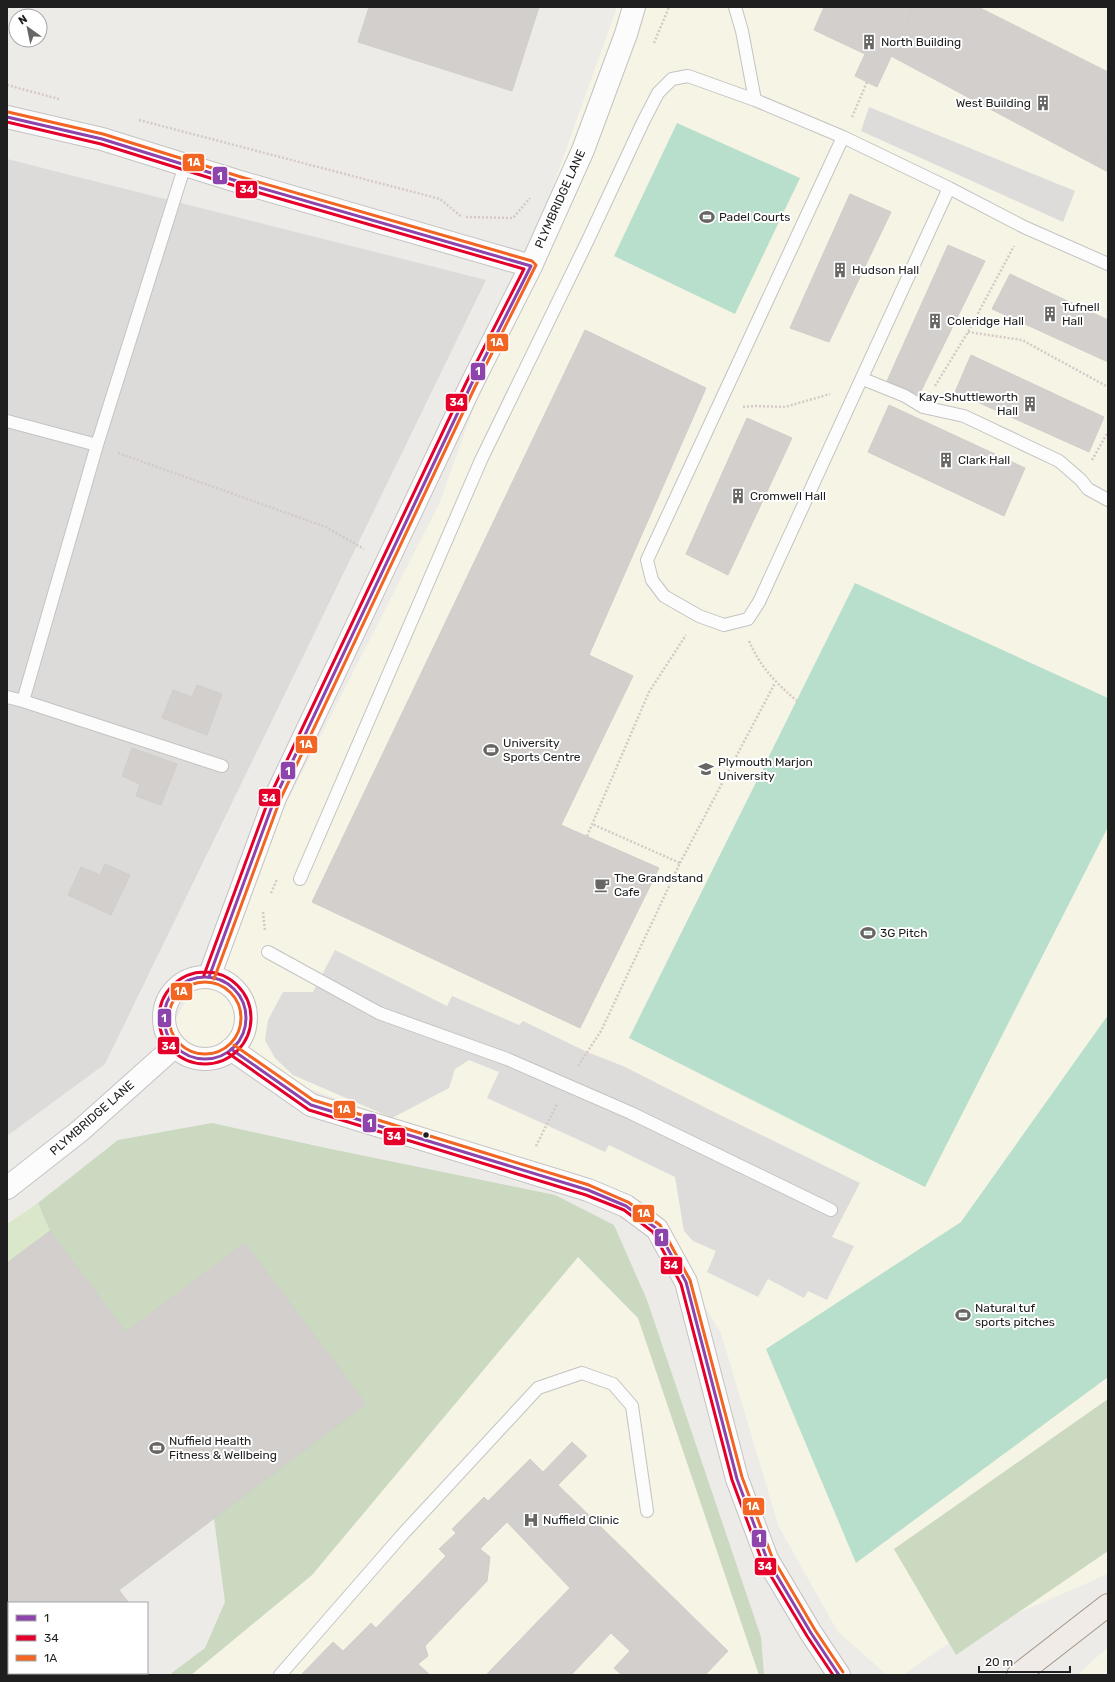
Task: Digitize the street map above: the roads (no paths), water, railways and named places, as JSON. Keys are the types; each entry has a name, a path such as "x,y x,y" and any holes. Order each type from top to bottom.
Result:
{"main road":[{"path":"1018,1675 1108,1605"}],"street":[{"name":"PLYMBRIDGE LANE","path":"208,977 275,798 471,385 531,266 583,150 626,34 634,7"},
{"path":"7,117 102,139 240,182 531,266"},
{"path":"208,977 228,984 237,994 244,1006 246,1019 243,1033 231,1049 214,1058 202,1058 184,1053 175,1046 168,1035 164,1022 165,1009 170,997 178,987 189,980 208,977"},
{"name":"PLYMBRIDGE LANE","path":"7,1188 81,1130 175,1046"},
{"path":"231,1049 311,1105 588,1190 626,1206 657,1229 686,1282 737,1479 767,1559 811,1633 839,1675"}],"lane":[{"path":"735,7 742,31 755,100"},
{"path":"300,879 481,460 585,247 643,122 658,93 672,80 688,76 755,100 843,138 949,188 1024,227 1108,264"},
{"path":"843,138 647,560 652,580 664,596 699,616 724,625 748,618 759,602 861,383 949,188"},
{"path":"23,701 97,445 185,165"},
{"path":"861,383 905,396 923,407 964,416 1058,461 1081,480 1088,489 1108,500"},
{"path":"7,421 97,445"},
{"path":"7,697 222,766"},
{"path":"268,952 379,1013 507,1059 567,1085 631,1113 831,1210"},
{"path":"280,1675 281,1672 402,1535 538,1388 582,1373 613,1384 632,1406 647,1511"}],"place":[{"name":"North Building","path":"869,42"},
{"name":"West Building","path":"1043,103"},
{"name":"Padel Courts","path":"707,217"},
{"name":"Hudson Hall","path":"840,270"},
{"name":"Tufnell Hall","path":"1050,314"},
{"name":"Coleridge Hall","path":"935,321"},
{"name":"Kay-Shuttleworth Hall","path":"1030,404"},
{"name":"Clark Hall","path":"946,460"},
{"name":"Cromwell Hall","path":"738,496"},
{"name":"University Sports Centre","path":"491,750"},
{"name":"Plymouth Marjon University","path":"706,769"},
{"name":"The Grandstand Cafe","path":"602,885"},
{"name":"3G Pitch","path":"868,933"},
{"name":"Natural tuf sports pitches","path":"963,1315"},
{"name":"Nuffield Health Fitness & Wellbeing","path":"157,1448"},
{"name":"Nuffield Clinic","path":"531,1520"}]}
